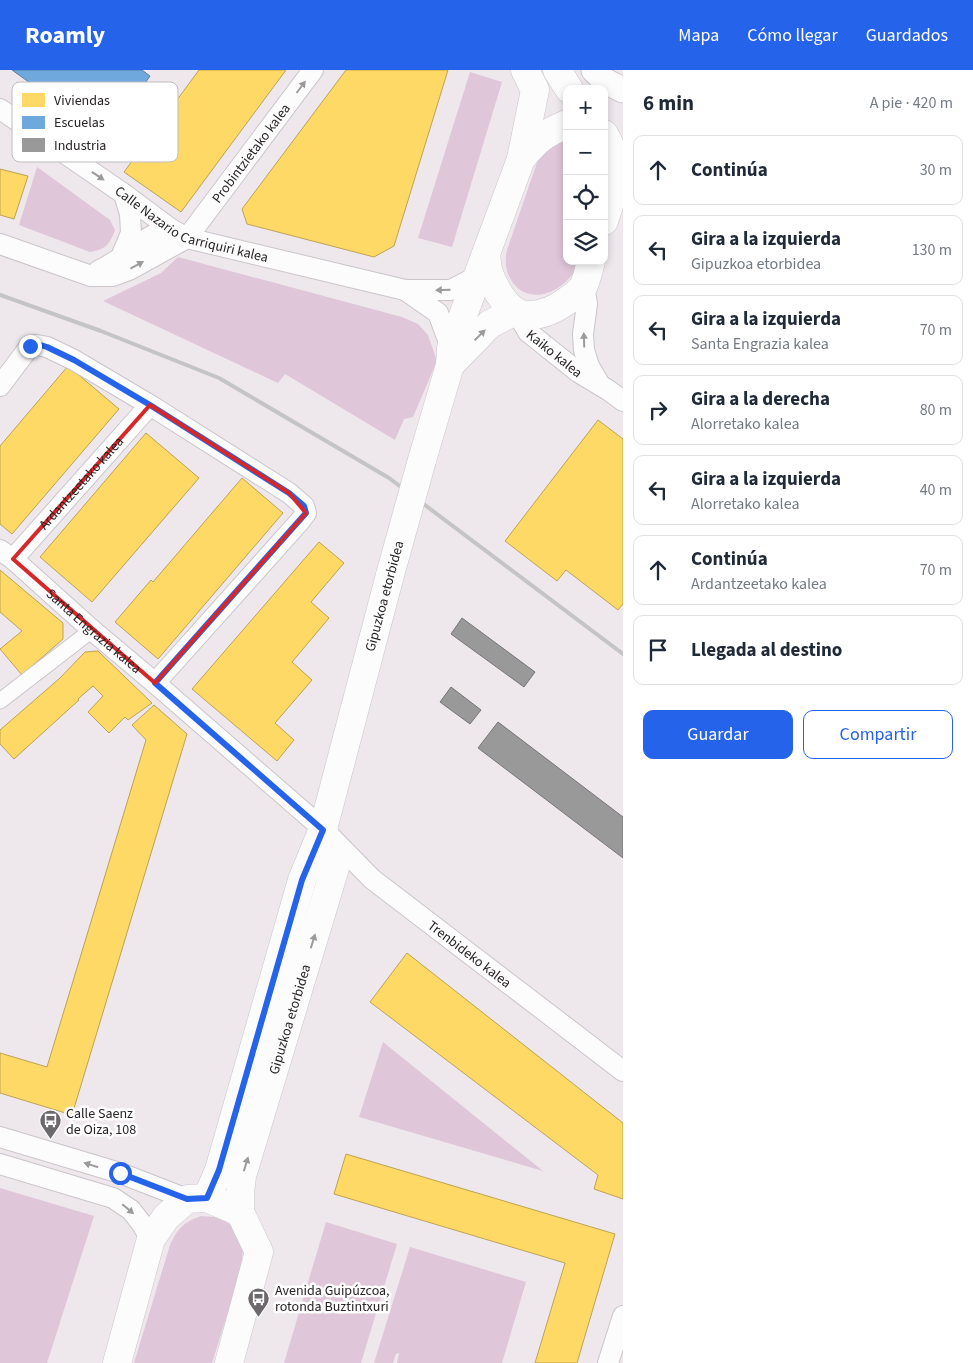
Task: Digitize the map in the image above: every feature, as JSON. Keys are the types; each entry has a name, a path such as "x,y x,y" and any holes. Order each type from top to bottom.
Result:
{"main road":[{"path":"557,70 566,85"},
{"path":"521,159 534,77"},
{"path":"521,159 537,141 549,132 563,126"},
{"path":"604,220 620,182 612,137"},
{"name":"Gipuzkoa etorbidea","path":"197,1199 219,1170 302,880 323,830 390,575 451,357 521,159"},
{"path":"482,265 488,271 494,286 503,300 516,312 526,315 552,310 568,301 588,274"},
{"name":"Gipuzkoa etorbidea","path":"451,357 490,324 516,312"},
{"name":"Gipuzkoa etorbidea","path":"240,1212 242,1176 335,868 323,830"},
{"path":"116,1363 151,1239 166,1217 197,1199 240,1212 259,1252 229,1363"}],"street":[{"name":"Probintzietako kalea","path":"179,233 314,70"},
{"path":"571,70 580,85"},
{"path":"594,70 605,81 623,90"},
{"name":"Calle Nazario Carriquiri kalea","path":"0,109 12,117"},
{"name":"Calle Nazario Carriquiri kalea","path":"77,162 179,233 405,290 451,290 482,265"},
{"path":"121,258 131,233 130,214 124,194"},
{"path":"91,276 162,230 179,233"},
{"path":"0,244 91,276 113,276 128,270 179,233"},
{"name":"Kaiko kalea","path":"588,274 583,334 584,350 600,385"},
{"name":"Calle Nazario Carriquiri kalea","path":"405,290 438,313 451,357"},
{"name":"Kaiko kalea","path":"516,312 528,332 578,372 623,401"},
{"path":"0,386 30,346 37,344 47,347 74,360 150,405 289,493 304,506 306,513 155,683"},
{"name":"Ardantzeetako kalea","path":"6,555 150,405"},
{"name":"Santa Engrazia kalea","path":"6,555 323,830"},
{"path":"0,701 92,630"},
{"name":"Trenbideko kalea","path":"323,830 372,879 623,1071"},
{"path":"0,1137 120,1173 197,1199"},
{"path":"0,1164 114,1198 131,1210 151,1239"},
{"path":"608,1363 623,1316"}],"highlighted area":[{"path":"150,405 289,493 306,513 155,683 13,559"}],"shaded area":[{"path":"470,72 502,82 452,247 418,238"},
{"path":"563,137 563,265 578,265 561,286 544,294 534,295 519,289 513,283 506,268 506,259 507,250 541,151"},
{"path":"37,167 110,220 115,230 106,245 90,252 19,225"},
{"path":"178,257 402,317 418,324 428,335 437,361 413,417 404,419 395,440 285,374 278,383 103,301 161,273"},
{"path":"383,1042 543,1171 359,1117"},
{"path":"0,1188 94,1216 47,1363 0,1363"},
{"path":"201,1216 215,1217 236,1229 243,1248 241,1271 212,1363 134,1363 170,1245 182,1227"},
{"path":"326,1222 397,1244 361,1363 284,1363"},
{"path":"410,1247 526,1282 502,1363 397,1363 399,1353 396,1354 393,1363 374,1363"}],"building: Viviendas":[{"path":"199,70 286,70 181,212 124,172 131,162 178,162 178,99"},
{"path":"346,70 448,70 394,246 374,257 247,224 242,209"},
{"path":"0,169 28,176 14,219 0,215"},
{"path":"68,366 119,409 12,534 0,524 0,446"},
{"path":"598,420 623,439 623,604 618,610 566,570 557,581 505,541"},
{"path":"146,433 199,478 92,602 40,557"},
{"path":"242,478 283,513 158,659 115,622 151,580 153,582"},
{"path":"319,542 344,563 311,602 329,618 292,662 312,680 275,723 294,740 277,761 192,689"},
{"path":"0,570 63,623 63,639 22,675 0,649 22,631 0,612"},
{"path":"98,651 152,703 128,720 125,717 109,733 88,712 103,696 93,686 14,759 0,744 0,730 60,678 85,652"},
{"path":"154,705 187,734 72,1115 0,1093 0,1053 47,1067 146,740 132,725"},
{"path":"407,953 623,1123 623,1199 594,1189 598,1175 370,1002"},
{"path":"346,1154 615,1234 577,1363 535,1363 565,1263 334,1194"}],"building: Escuelas":[{"path":"12,70 142,70 150,76 146,82 29,82"}],"building: Industria":[{"path":"462,618 535,672 524,687 451,634"},
{"path":"451,687 481,710 470,724 440,702"},
{"path":"498,722 623,817 623,858 478,748"}],"railway":[{"path":"0,295 101,331 219,378 389,478 623,654"}],"place":[{"name":"Calle Saenz de Oiza, 108","path":"50,1140"},
{"name":"Avenida Guipúzcoa, rotonda Buztintxuri","path":"259,1317"}],"route":[{"path":"30,346 37,344 47,347 74,360 150,405 289,493 304,506 306,513 155,683 323,830 302,880 219,1170 207,1198 187,1199 120,1173"}]}
